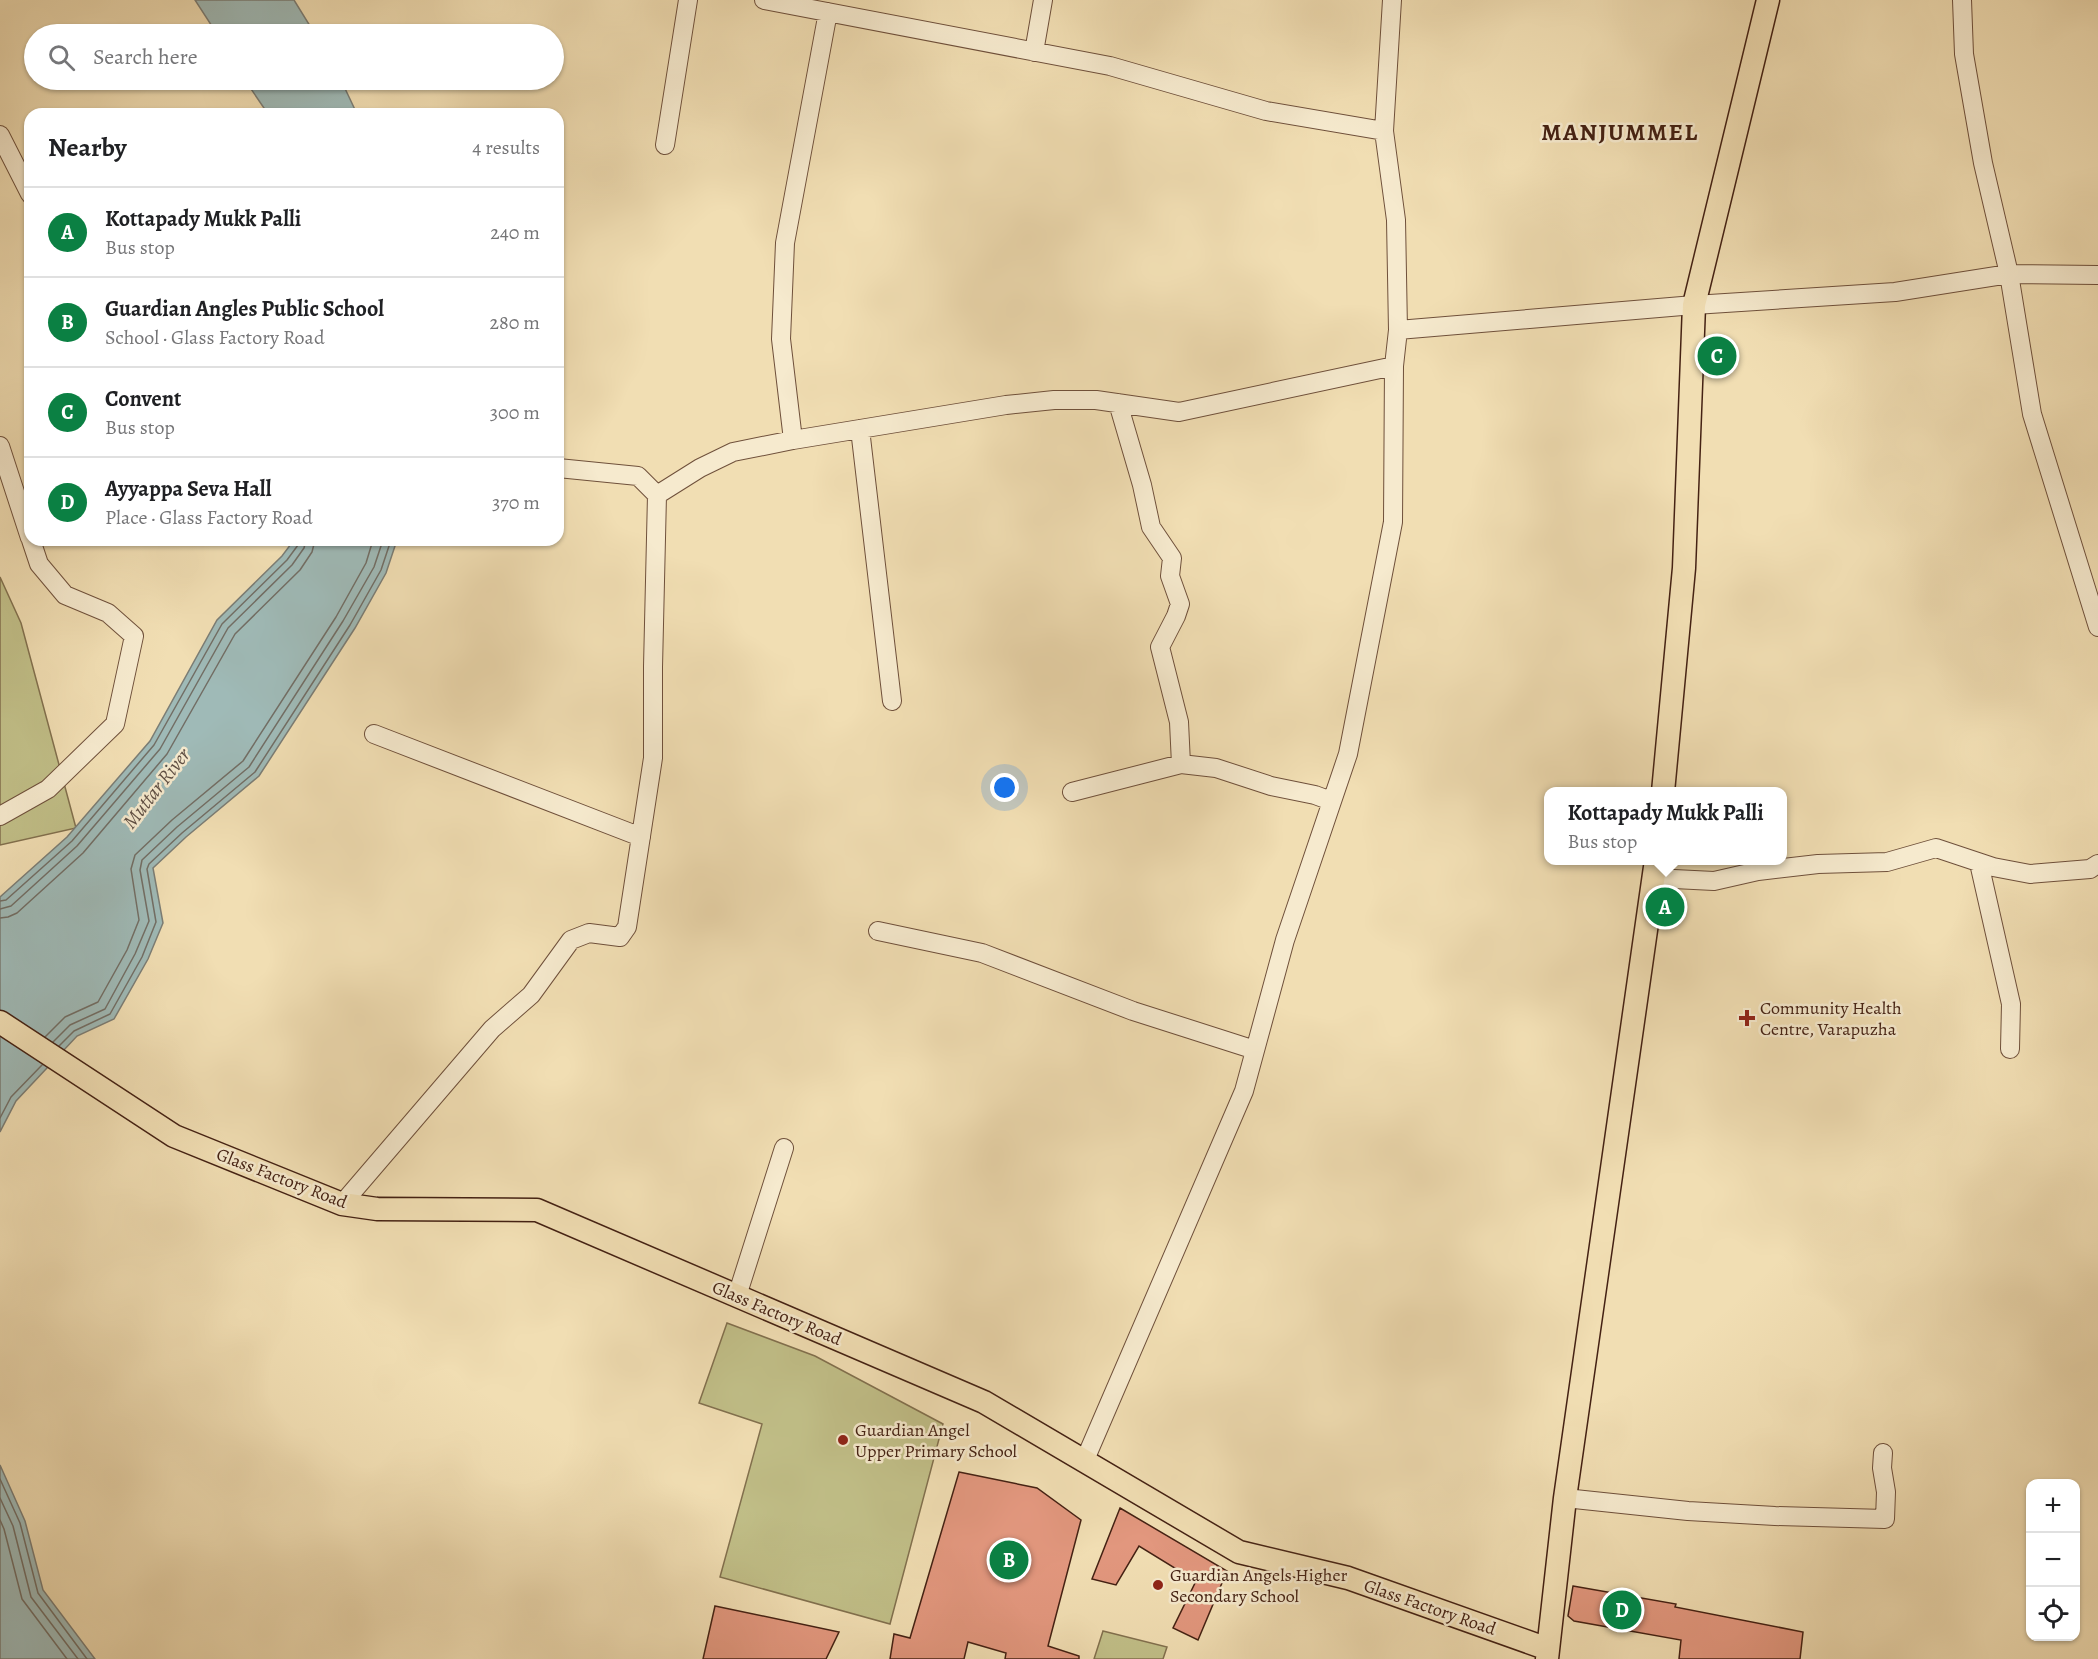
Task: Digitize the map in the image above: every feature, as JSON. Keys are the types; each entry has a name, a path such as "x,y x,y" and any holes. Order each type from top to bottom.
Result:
{"main road":[{"path":"1663,787 1684,568 1694,305 1768,0"},
{"path":"1547,1654 1565,1498 1655,869"},
{"name":"Glass Factory Road","path":"0,1022 174,1136 342,1204 377,1209 537,1210 984,1402 1239,1552 1348,1578 1547,1654"}],"street":[{"path":"664,145 688,0"},
{"path":"1034,52 1043,0"},
{"path":"1083,1462 1244,1091 1285,940 1348,754 1393,522 1394,366 1398,330 1396,220 1384,132 1392,0"},
{"path":"1962,0 1964,54 1983,163 2009,274 2032,414 2098,627"},
{"path":"773,1 1110,66 1266,111 1384,132"},
{"path":"793,440 781,339 785,243 828,12"},
{"path":"0,135 24,182"},
{"path":"1398,330 1694,305 1896,292 2009,274 2098,275"},
{"path":"657,495 700,468 733,452 793,440 1006,405 1045,401 1096,400 1179,412 1394,366"},
{"path":"1118,404 1142,485 1151,527 1172,558 1170,576 1180,604 1160,647 1179,722 1181,764"},
{"path":"860,429 892,701"},
{"path":"0,446 24,520"},
{"path":"342,1204 492,1029 531,995 571,940 589,933 620,937 627,927 653,758 657,495 638,476 564,469"},
{"path":"0,816 48,789 115,724 134,636 108,613 65,595 39,564 33,546"},
{"path":"374,734 640,837"},
{"path":"1071,792 1181,764 1216,768 1271,786 1315,795 1331,801"},
{"path":"1655,869 1714,881 1758,871 1818,864 1887,862 1936,848 1979,863 2030,874 2090,868 2098,864"},
{"path":"1979,863 2011,1004 2010,1049"},
{"path":"878,930 982,952 1132,1011 1255,1050"},
{"path":"737,1296 784,1148"},
{"path":"1565,1498 1689,1511 1885,1519 1886,1492 1882,1468 1883,1453"}],"shaded area":[{"path":"0,577 21,623 76,828 0,845"},
{"path":"727,1323 815,1356 943,1424 890,1624 720,1577 762,1424 699,1403"},
{"path":"1103,1631 1167,1647 1163,1659 1094,1659"}],"water":[{"path":"195,0 294,0 309,24 211,24"},
{"path":"252,90 346,90 354,108 264,108"},
{"name":"Muttar River","path":"290,546 395,546 386,573 355,628 259,776 153,868 163,923 148,959 114,1019 77,1036 16,1101 0,1132 0,897 67,837 150,741 217,620"},
{"path":"0,1465 25,1521 43,1590 95,1659 0,1659"}],"building":[{"path":"959,1472 1037,1488 1081,1520 1048,1646 1079,1656 1079,1659 1005,1659 1006,1653 968,1642 964,1659 890,1659 894,1634 910,1638"},
{"path":"1120,1508 1227,1571 1198,1640 1173,1628 1196,1581 1139,1546 1116,1585 1092,1579"},
{"path":"1573,1586 1676,1604 1675,1607 1803,1632 1800,1659 1679,1659 1681,1640 1574,1621 1568,1616"},
{"path":"715,1606 839,1632 826,1659 703,1659"}],"place":[{"name":"Convent","path":"1717,356"},
{"name":"Kottapady Mukk Palli","path":"1665,907"},
{"name":"Community Health Centre, Varapuzha","path":"1747,1018"},
{"name":"Guardian Angel Upper Primary School","path":"843,1440"},
{"name":"Guardian Angles Public School","path":"1009,1560"},
{"name":"Guardian Angels Higher Secondary School","path":"1158,1585"},
{"name":"Ayyappa Seva Hall","path":"1622,1610"}],"district":[{"name":"MANJUMMEL","path":"1620,132"}]}
